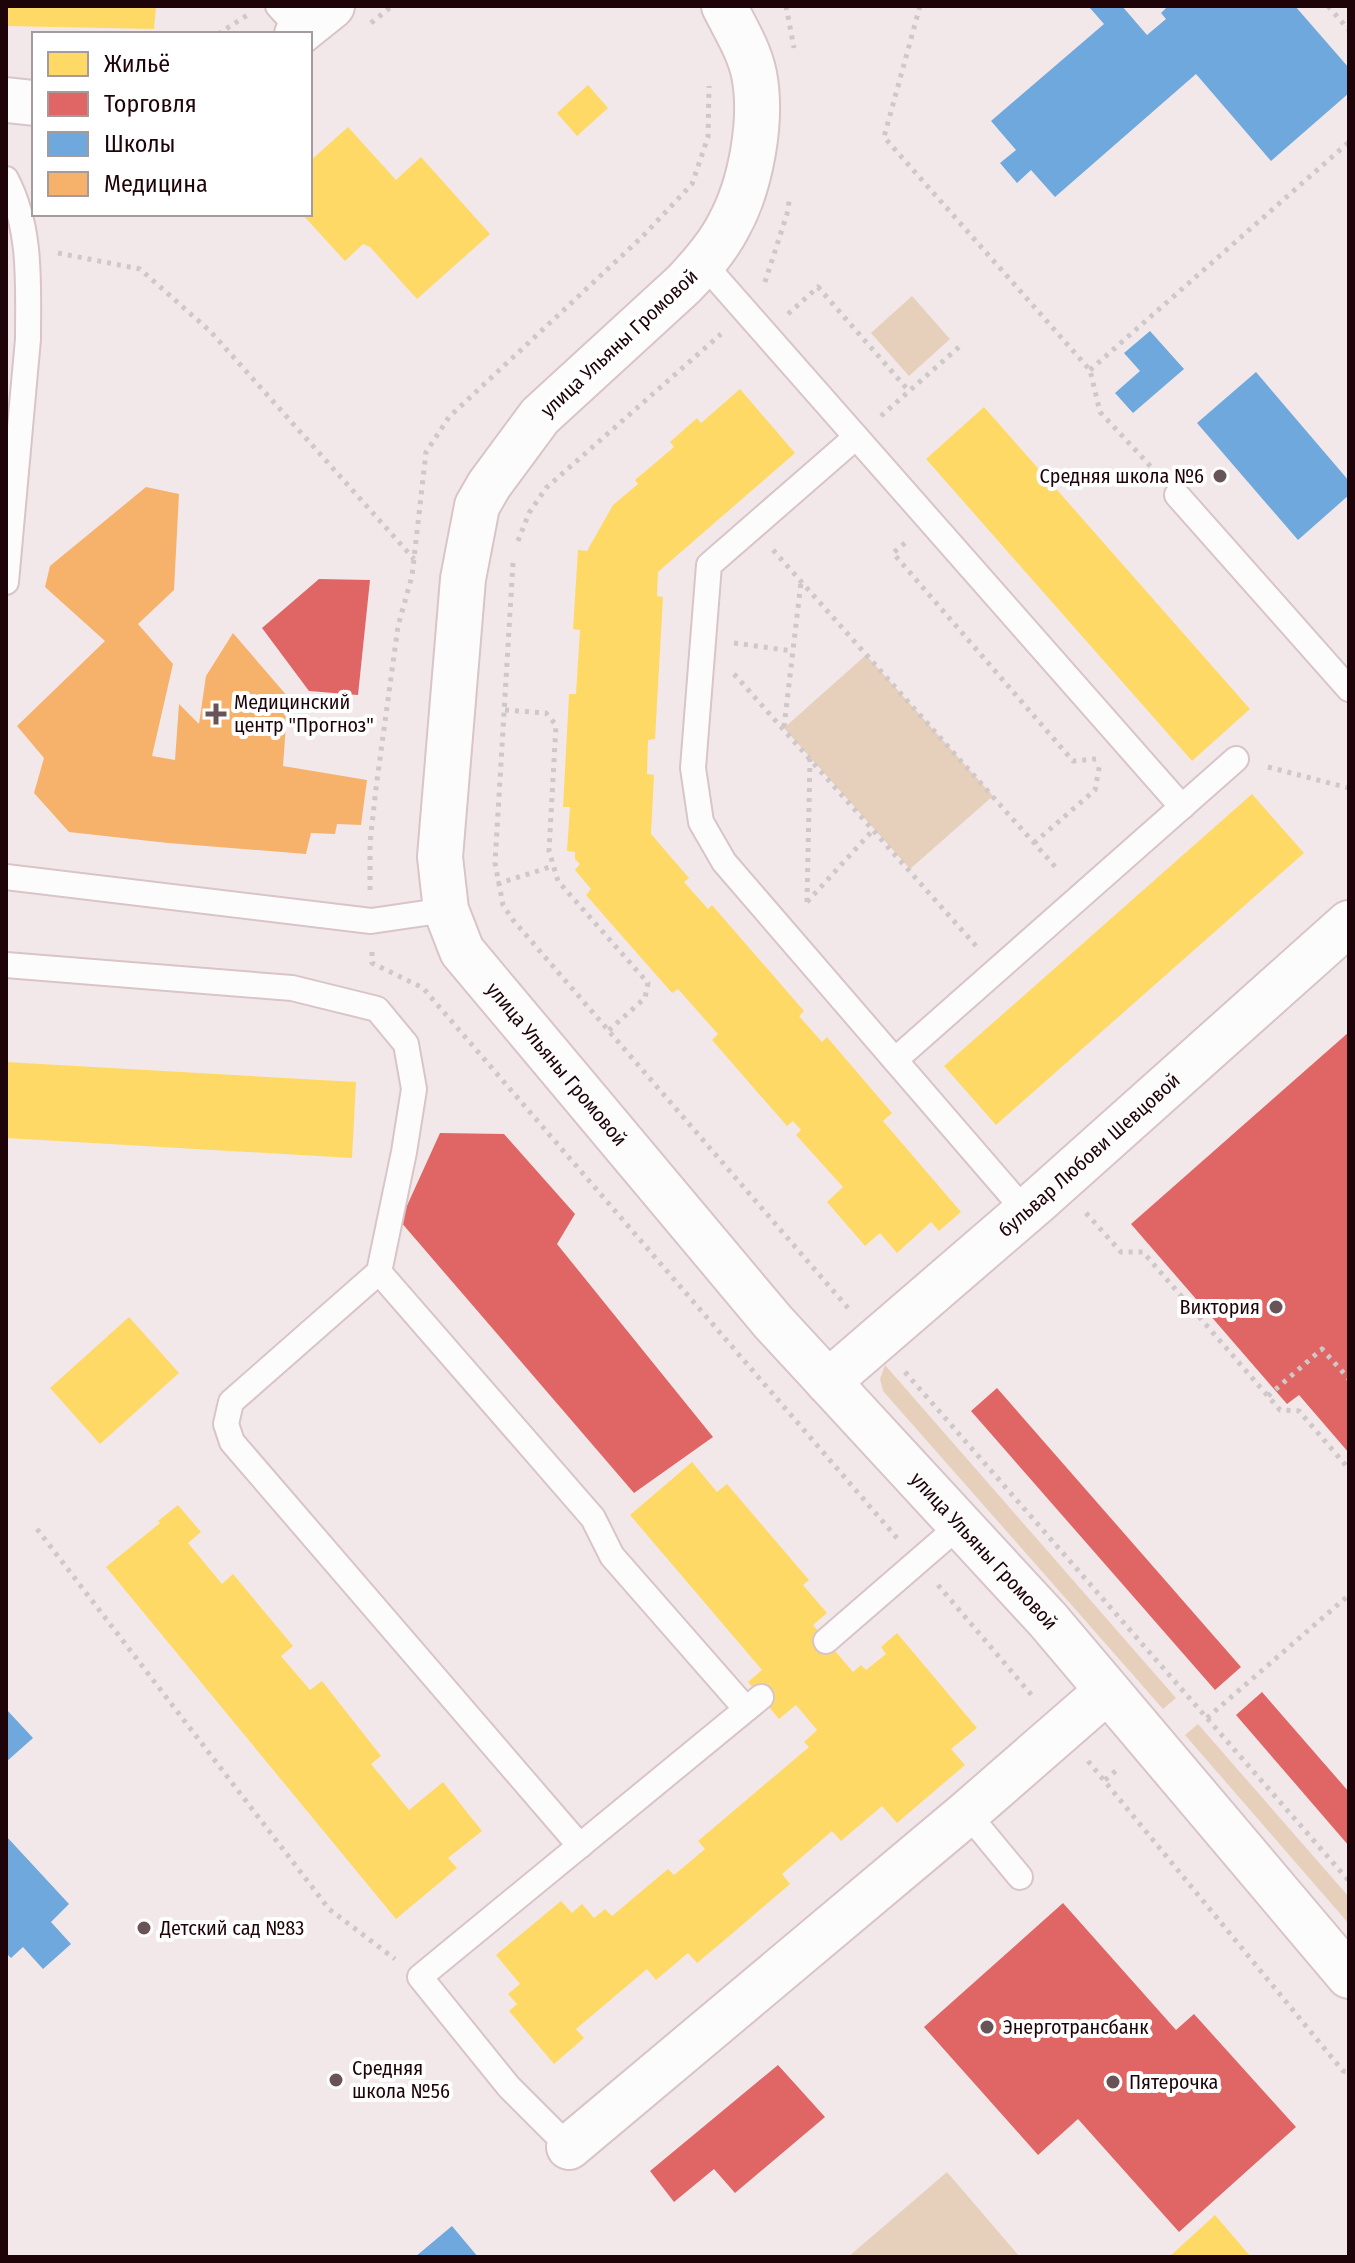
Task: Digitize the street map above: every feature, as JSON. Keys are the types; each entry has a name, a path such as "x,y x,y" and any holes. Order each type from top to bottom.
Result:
{"main road":[{"name":"улица Ульяны Громовой","path":"724,6 747,52 754,73 757,104 745,187 729,226 684,284 540,416 477,506 463,579 440,857 446,910 462,951 773,1322 1048,1620 1349,1976"},
{"path":"6,100 32,103"},
{"name":"бульвар Любови Шевцовой","path":"828,1382 1026,1212 1349,923"},
{"path":"569,2147 967,1813 1107,1691"}],"lane":[{"path":"6,179 20,214 26,246 28,307 28,339 6,582"},
{"path":"703,263 753,306 856,437 1182,807"},
{"path":"856,437 709,565 693,768 701,822 724,862 1026,1212"},
{"path":"1177,495 1349,689"},
{"path":"895,1060 1236,759"},
{"path":"6,877 371,921 446,910"},
{"path":"6,965 292,988 377,1009 406,1044 414,1089 379,1272 231,1402 226,1424 232,1442 580,1846"},
{"path":"379,1272 593,1518 612,1556 753,1703 420,1977 509,2087 569,2147"},
{"path":"826,1641 960,1525"},
{"path":"967,1813 1020,1877"}],"path":[{"path":"920,6 884,137 1090,370 1100,412 1177,495"},
{"path":"1328,6 1349,30"},
{"path":"788,7 795,51"},
{"path":"227,32 293,17"},
{"path":"1090,370 1349,142"},
{"path":"792,183 787,214 753,306 566,468 546,488 529,513 519,536 513,566 495,863 503,905 608,1031 1349,1881"},
{"path":"26,246 140,269 211,332 414,559"},
{"path":"753,306 779,322 818,287 909,391"},
{"path":"856,437 959,347"},
{"path":"930,521 893,553 1073,761 1101,759 1095,790 1034,843"},
{"path":"753,527 1082,896"},
{"path":"784,728 801,581"},
{"path":"704,639 793,651"},
{"path":"701,668 734,674 997,970"},
{"path":"504,710 546,713 556,725 549,851 558,881 648,983 645,998 608,1031"},
{"path":"807,902 811,758"},
{"path":"1236,759 1349,788"},
{"path":"779,926 807,902 874,829"},
{"path":"370,843 372,963 423,988 1062,1730 1343,2071 1349,2072"},
{"path":"497,884 554,866"},
{"path":"1084,1210 1121,1252 1143,1252 1280,1410 1299,1411 1349,1469"},
{"path":"1268,1396 1322,1349 1349,1379"},
{"path":"37,1529 329,1909 420,1977"},
{"path":"1207,1718 1349,1595"}],"shaded area":[{"path":"912,296 950,339 909,376 871,333"},
{"path":"866,655 993,796 910,869 784,728"},
{"path":"885,1365 1176,1698 1163,1709 883,1391 880,1379"},
{"path":"1198,1724 1349,1897 1349,1924 1185,1735"},
{"path":"947,2172 1020,2257 848,2257"}],"building: Жильё":[{"path":"6,6 156,6 154,29 6,26"},
{"path":"588,85 608,108 577,136 557,113"},
{"path":"348,127 396,180 421,157 490,234 417,299 370,247 363,244 345,261 304,216 312,216 312,159"},
{"path":"740,389 795,453 658,572 657,596 663,597 655,739 648,740 647,774 654,775 651,834 689,878 684,882 708,909 712,905 804,1011 799,1016 822,1042 827,1037 892,1113 883,1121 961,1212 939,1231 931,1222 897,1253 880,1233 865,1246 827,1202 843,1187 796,1135 801,1130 793,1121 787,1126 712,1040 718,1034 678,989 672,993 586,895 591,889 575,870 580,864 575,859 575,852 567,851 570,807 563,807 569,694 576,694 580,630 573,629 578,550 587,551 613,505 638,484 635,480 674,447 670,442 697,418 701,423"},
{"path":"984,407 1250,709 1192,761 926,459"},
{"path":"1252,794 1304,853 996,1125 944,1066"},
{"path":"6,1062 356,1082 352,1158 6,1138"},
{"path":"129,1317 179,1373 100,1444 50,1388"},
{"path":"692,1462 717,1492 727,1484 809,1580 803,1585 827,1613 813,1625 853,1672 861,1665 866,1670 886,1654 881,1647 897,1633 977,1728 951,1749 965,1765 897,1823 882,1806 841,1841 832,1831 782,1874 790,1884 727,1938 697,1963 688,1953 656,1980 647,1969 576,2029 584,2038 554,2064 509,2011 517,2004 508,1994 520,1984 496,1955 561,1901 572,1913 582,1904 594,1918 605,1909 612,1916 668,1869 674,1875 705,1849 698,1841 809,1747 804,1742 817,1730 796,1705 779,1719 748,1682 762,1670 630,1515"},
{"path":"178,1505 201,1532 188,1543 222,1584 233,1574 293,1646 281,1656 310,1690 322,1681 381,1756 371,1764 409,1810 443,1782 482,1831 448,1858 457,1868 396,1919 106,1567"},
{"path":"1215,2215 1251,2257 1169,2257"}],"building: Торговля":[{"path":"319,579 370,580 358,695 309,691 262,628"},
{"name":"Виктория","path":"1349,1032 1349,1453 1299,1395 1287,1404 1131,1224"},
{"path":"440,1133 504,1134 575,1214 557,1244 713,1437 634,1493 400,1221"},
{"path":"997,1388 1241,1667 1215,1690 971,1411"},
{"path":"1262,1692 1349,1792 1349,1846 1236,1715"},
{"path":"1063,1903 1176,2030 1194,2014 1296,2127 1179,2232 1078,2119 1038,2155 924,2027"},
{"path":"778,2065 825,2117 735,2193 714,2169 674,2202 650,2171"}],"building: Школы":[{"path":"1122,6 1147,35 1166,19 1161,13 1168,6 1295,6 1349,68 1349,93 1271,161 1196,74 1055,197 1031,170 1017,183 1000,163 1016,150 991,121 1104,24 1090,8"},
{"path":"1150,331 1184,369 1133,413 1115,393 1140,371 1124,353"},
{"path":"1256,372 1349,481 1349,495 1298,540 1197,423"},
{"path":"6,1709 33,1738 6,1762"},
{"path":"6,1836 69,1904 51,1922 71,1944 43,1969 23,1947 11,1958 6,1953"},
{"path":"452,2226 478,2257 415,2257"}],"building: Медицина":[{"path":"146,487 179,494 174,590 138,624 173,664 152,756 175,760 179,704 199,724 206,676 233,633 288,697 283,766 367,780 361,825 337,824 335,834 311,833 306,854 168,843 69,832 34,793 44,758 17,726 105,641 45,587 50,566"}],"place":[{"name":"Средняя школа №6","path":"1220,476"},
{"name":"Медицинский центр \"Прогноз\"","path":"216,714"},
{"name":"Виктория","path":"1276,1307"},
{"name":"Детский сад №83","path":"144,1928"},
{"name":"Энерготрансбанк","path":"987,2027"},
{"name":"Средняя школа №56","path":"336,2080"},
{"name":"Пятерочка","path":"1113,2082"}]}
